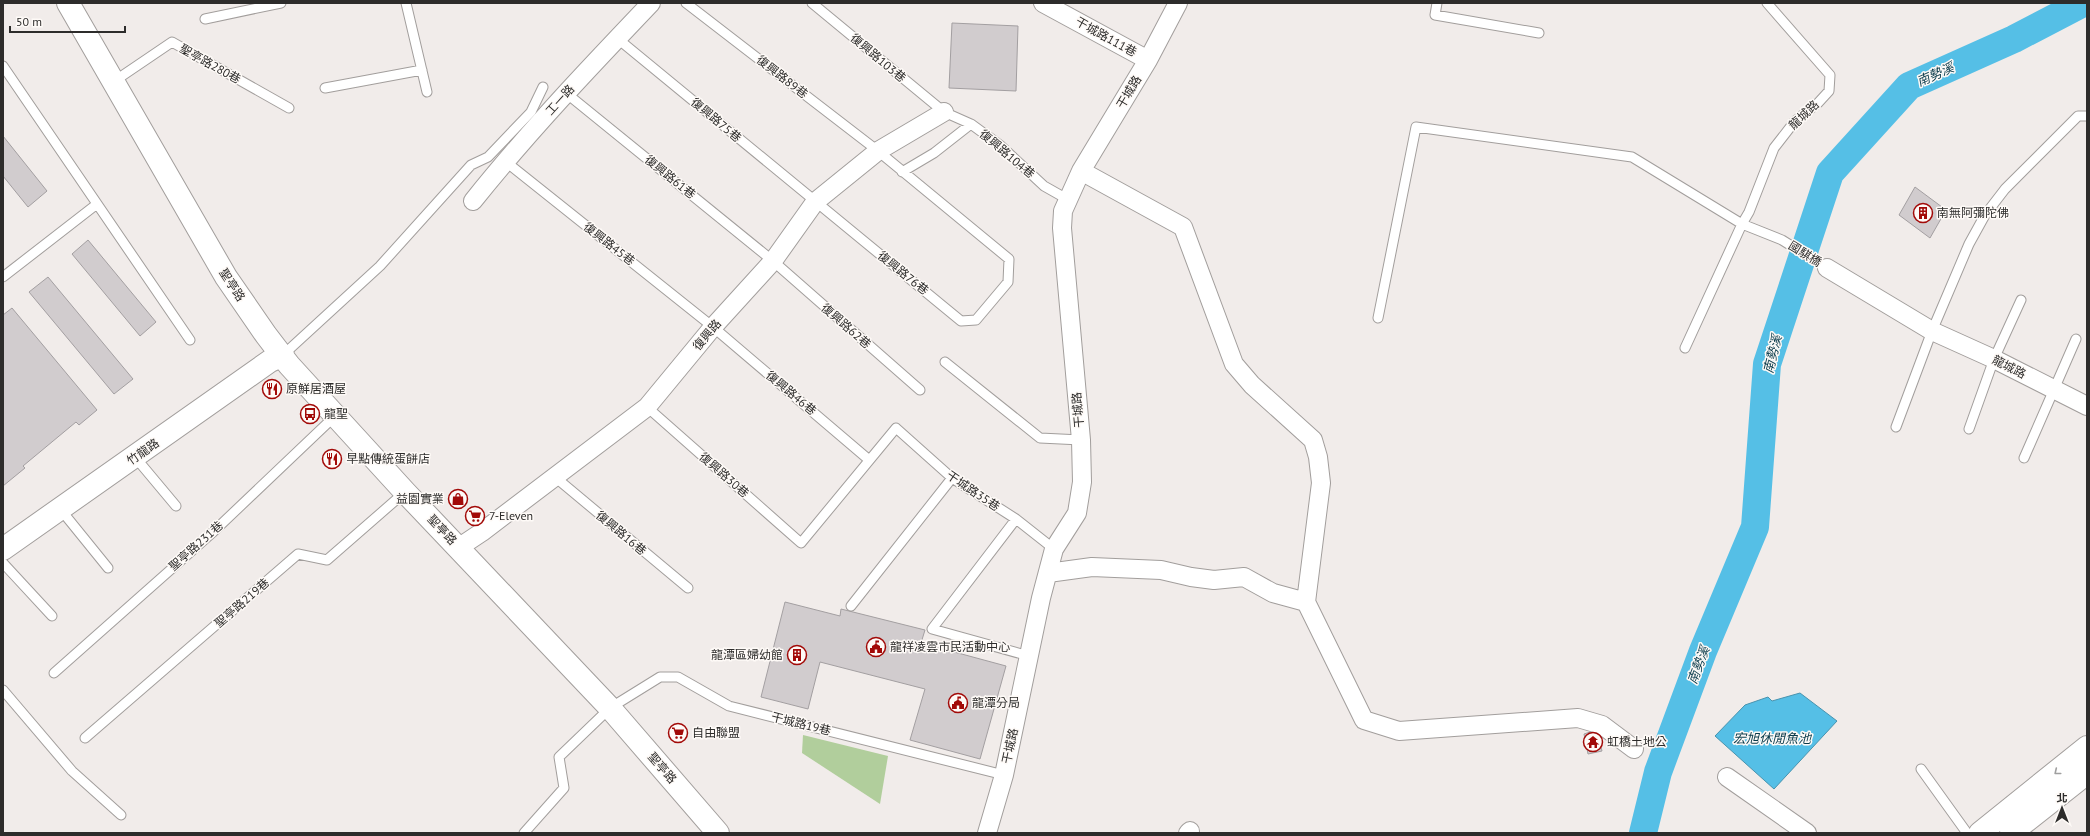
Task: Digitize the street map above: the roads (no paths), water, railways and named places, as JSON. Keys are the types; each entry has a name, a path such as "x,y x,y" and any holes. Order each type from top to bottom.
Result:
{"street":[{"name":"聖亭路","path":"68,3 226,277 266,335 335,416 405,492 610,708 718,833"},
{"name":"工一路","path":"473,201 505,161 566,93 652,3"},
{"name":"干城路111巷","path":"1043,3 1148,60"},
{"name":"干城路","path":"987,833 1004,775 1028,656 1054,549 1077,513 1082,482 1080,440 1062,228 1063,211 1067,199 1081,171 1148,60 1178,3"},
{"name":"復興路","path":"458,548 482,532 647,407 713,327 773,262 815,202 878,151 944,112"},
{"path":"1081,171 1183,227 1234,364 1252,385 1313,440 1318,457 1321,483 1306,602 1364,720 1399,731 1578,718 1602,725 1634,750"},
{"name":"龍城路","path":"1827,268 1932,331 1994,359 2087,406"},
{"name":"竹龍路","path":"3,549 61,510 270,361 283,355"},
{"path":"1048,573 1092,567 1161,570 1191,577 1214,580 1244,577 1273,592 1306,602"},
{"path":"1980,833 2087,747"},
{"path":"2011,833 2087,772"},
{"path":"1727,777 1807,833"}],"lane":[{"path":"205,19 281,3"},
{"path":"406,3 427,92"},
{"name":"復興路89巷","path":"686,3 878,151 902,172"},
{"name":"復興路103巷","path":"812,3 944,112"},
{"path":"1437,3 1435,15 1539,33"},
{"name":"龍城路","path":"1685,348 1742,224 1750,212 1774,148 1794,121 1818,103 1829,90 1830,75 1767,3"},
{"name":"復興路75巷","path":"618,39 815,202"},
{"name":"聖亭路280巷","path":"113,82 172,42 289,108"},
{"path":"3,66 190,340"},
{"path":"325,88 422,70"},
{"path":"283,355 380,266 471,165 488,157 531,112 543,88"},
{"name":"復興路61巷","path":"566,93 773,262"},
{"name":"復興路104巷","path":"944,112 971,124 1001,146 1044,186 1067,199"},
{"path":"1896,427 1932,331 1969,244 1985,215 2005,189 2078,116 2087,116"},
{"path":"902,172 934,153 971,124"},
{"path":"1378,318 1416,127 1632,157 1742,224"},
{"name":"復興路45巷","path":"505,161 713,327"},
{"name":"復興路76巷","path":"815,202 961,320 976,320 992,303 1008,282 1009,260 902,172"},
{"path":"3,277 97,204"},
{"name":"國騏橋","path":"1742,224 1782,240 1827,268"},
{"name":"復興路62巷","path":"773,262 920,390"},
{"path":"1969,429 1994,359 2021,300"},
{"name":"復興路46巷","path":"713,327 868,459"},
{"path":"2024,458 2076,339"},
{"path":"945,362 1040,438 1080,440"},
{"name":"復興路30巷","path":"647,407 801,543 868,459"},
{"name":"聖亭路231巷","path":"54,673 212,533 335,416"},
{"name":"干城路35巷","path":"868,459 896,428 952,478 1016,519 1054,549"},
{"path":"135,457 176,506"},
{"name":"復興路16巷","path":"554,477 688,588"},
{"path":"851,606 952,478"},
{"name":"聖亭路219巷","path":"85,738 298,554 327,560 405,492"},
{"path":"61,510 108,568"},
{"path":"1016,519 932,629 1028,656"},
{"path":"3,563 52,616"},
{"name":"干城路19巷","path":"524,833 564,788 559,757 610,708 660,677 678,677 729,706 1004,775"},
{"path":"3,690 72,771 121,815"},
{"path":"1921,769 1967,833"}],"water":[{"name":"宏旭休閒魚池","path":"1800,693 1837,721 1774,789 1715,736 1745,705 1768,697 1772,701"}],"waterway":[{"name":"南勢溪","path":"1643,833 1658,772 1703,651 1755,527 1767,364 1830,173 1909,86 2014,39 2083,3"}],"place":[{"name":"南無阿彌陀佛","path":"1923,213"},
{"name":"原鮮居酒屋","path":"272,389"},
{"name":"龍聖","path":"310,414"},
{"name":"早點傳統蛋餅店","path":"332,459"},
{"name":"益園實業","path":"458,499"},
{"name":"7-Eleven","path":"475,516"},
{"name":"龍祥凌雲市民活動中心","path":"876,647"},
{"name":"龍潭區婦幼館","path":"797,655"},
{"name":"龍潭分局","path":"958,703"},
{"name":"自由聯盟","path":"678,733"},
{"name":"虹橋土地公","path":"1593,742"}]}
